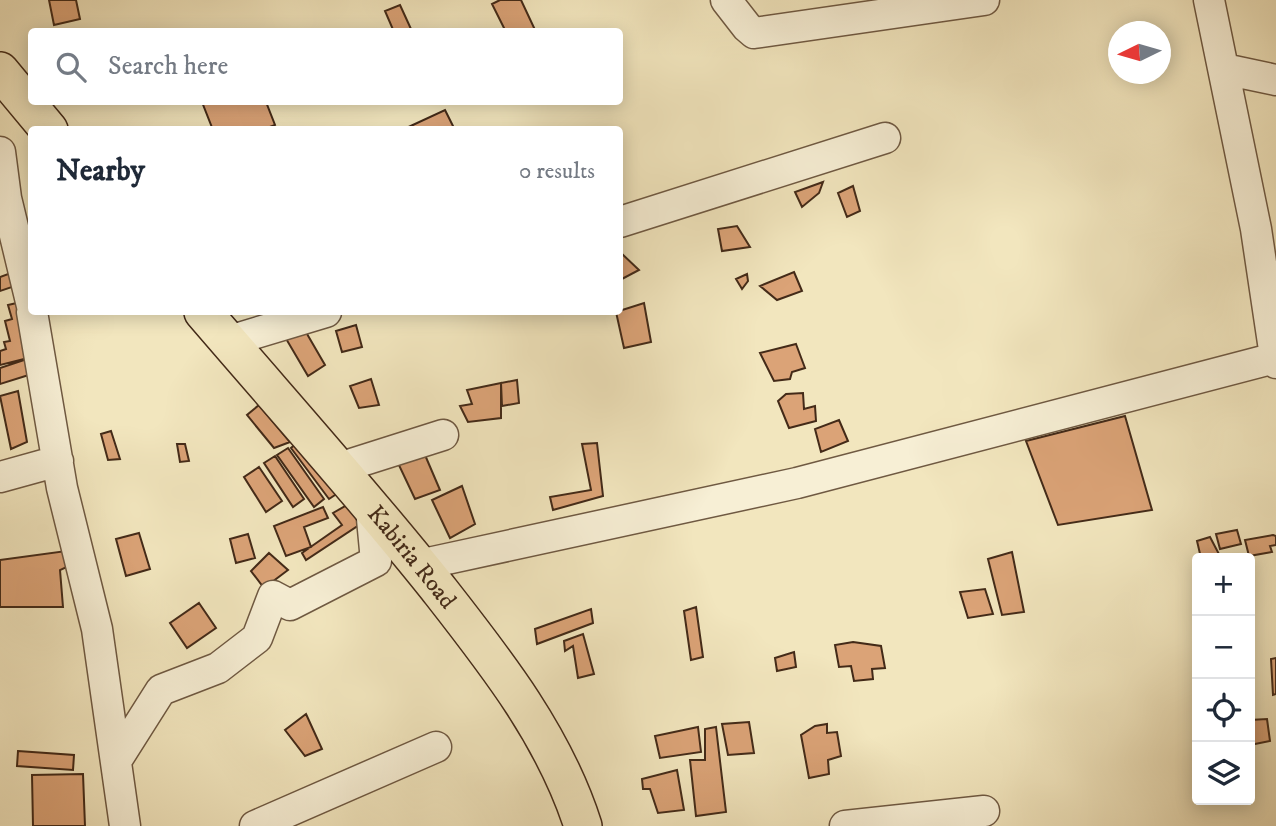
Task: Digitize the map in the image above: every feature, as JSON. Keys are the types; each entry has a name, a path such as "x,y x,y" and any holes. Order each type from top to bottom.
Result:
{"main road":[{"path":"1,79 45,126"},
{"name":"Kabiria Road","path":"206,315 339,468 499,666 552,751 583,826"}],"street":[{"path":"726,0 754,33 984,0"},
{"path":"419,565 797,483 1275,361 1266,233 1209,0"},
{"path":"1224,69 1276,80"},
{"path":"623,221 885,138"},
{"path":"0,152 3,199 28,291"},
{"path":"34,315 62,488 97,629 125,826"},
{"path":"229,341 316,315"},
{"path":"339,468 443,435"},
{"path":"0,477 58,461"},
{"path":"116,761 161,690 218,668 257,638 273,596 290,604 376,561 371,508"},
{"path":"255,826 436,747"},
{"path":"845,826 984,811"}],"building":[{"path":"49,0 76,0 80,19 54,25"},
{"path":"500,0 521,0 534,28 504,28 492,4"},
{"path":"400,5 411,28 392,28 385,11"},
{"path":"203,105 267,105 275,125 272,126 211,126"},
{"path":"445,110 453,126 411,126"},
{"path":"823,182 819,193 802,207 795,192"},
{"path":"853,186 860,211 847,217 838,193"},
{"path":"737,226 750,247 722,251 718,229"},
{"path":"623,255 639,270 623,278"},
{"path":"19,270 24,283 0,291 0,277"},
{"path":"794,272 802,291 777,300 760,286"},
{"path":"747,274 748,281 742,289 736,279"},
{"path":"21,302 32,357 0,365 0,351 6,349 4,342 10,341 5,321 12,319 8,305"},
{"path":"644,303 651,342 624,348 617,315 623,315 623,310"},
{"path":"356,325 362,347 342,352 336,331"},
{"path":"303,327 325,365 308,376 285,337"},
{"path":"796,344 805,368 792,372 790,379 774,381 760,353"},
{"path":"30,358 35,373 0,384 0,368"},
{"path":"371,379 379,405 359,408 350,386"},
{"path":"517,380 519,403 502,406 501,383"},
{"path":"501,383 501,418 468,422 460,406 472,404 467,390"},
{"path":"18,391 27,442 11,449 0,396"},
{"path":"803,393 804,409 815,406 816,421 789,428 778,401 786,394"},
{"path":"259,405 290,442 274,448 247,415"},
{"path":"1125,416 1152,510 1058,525 1026,441"},
{"path":"839,420 848,441 821,452 815,429"},
{"path":"111,431 120,459 108,460 101,434"},
{"path":"303,438 341,491 329,499 291,448"},
{"path":"597,443 603,496 553,510 550,497 591,490 582,444"},
{"path":"177,444 185,444 189,461 180,462"},
{"path":"288,448 324,499 314,507 277,455"},
{"path":"425,455 440,490 415,499 397,461"},
{"path":"275,456 304,499 293,507 264,463"},
{"path":"259,467 282,501 266,512 244,477"},
{"path":"462,486 475,524 450,538 432,500"},
{"path":"354,501 362,523 306,560 302,553 342,525 333,513"},
{"path":"323,507 328,518 304,527 311,547 286,556 274,526"},
{"path":"1237,530 1241,544 1220,549 1216,534"},
{"path":"139,533 150,569 126,576 116,539"},
{"path":"248,534 255,558 236,563 230,539"},
{"path":"1273,535 1276,536 1276,545 1270,546 1272,552 1255,555 1248,553 1245,540"},
{"path":"1210,537 1218,553 1200,553 1197,541"},
{"path":"66,551 71,565 60,570 63,607 0,607 0,560"},
{"path":"1012,552 1024,612 1002,615 988,559"},
{"path":"269,553 288,570 264,588 251,571"},
{"path":"985,589 993,614 968,618 960,592"},
{"path":"199,603 216,628 187,648 170,623"},
{"path":"696,607 703,657 691,660 684,611"},
{"path":"591,609 593,623 537,644 535,629"},
{"path":"583,634 594,674 578,678 573,646 565,651 564,641"},
{"path":"853,642 881,646 885,668 872,669 873,679 854,681 851,666 839,667 835,645"},
{"path":"794,652 796,667 777,671 775,658"},
{"path":"1276,658 1276,694 1273,695 1271,659"},
{"path":"306,714 322,749 305,756 285,730"},
{"path":"1267,719 1270,741 1255,744 1255,720"},
{"path":"749,722 754,753 728,755 722,724"},
{"path":"827,724 827,733 837,732 841,756 828,760 829,774 809,778 801,735 815,726"},
{"path":"698,727 701,752 660,758 655,736"},
{"path":"716,727 726,812 696,816 690,760 705,760 705,729"},
{"path":"18,751 74,755 73,770 17,766"},
{"path":"677,770 684,810 658,813 650,789 643,789 642,779"},
{"path":"83,774 85,826 33,826 32,775"}]}
